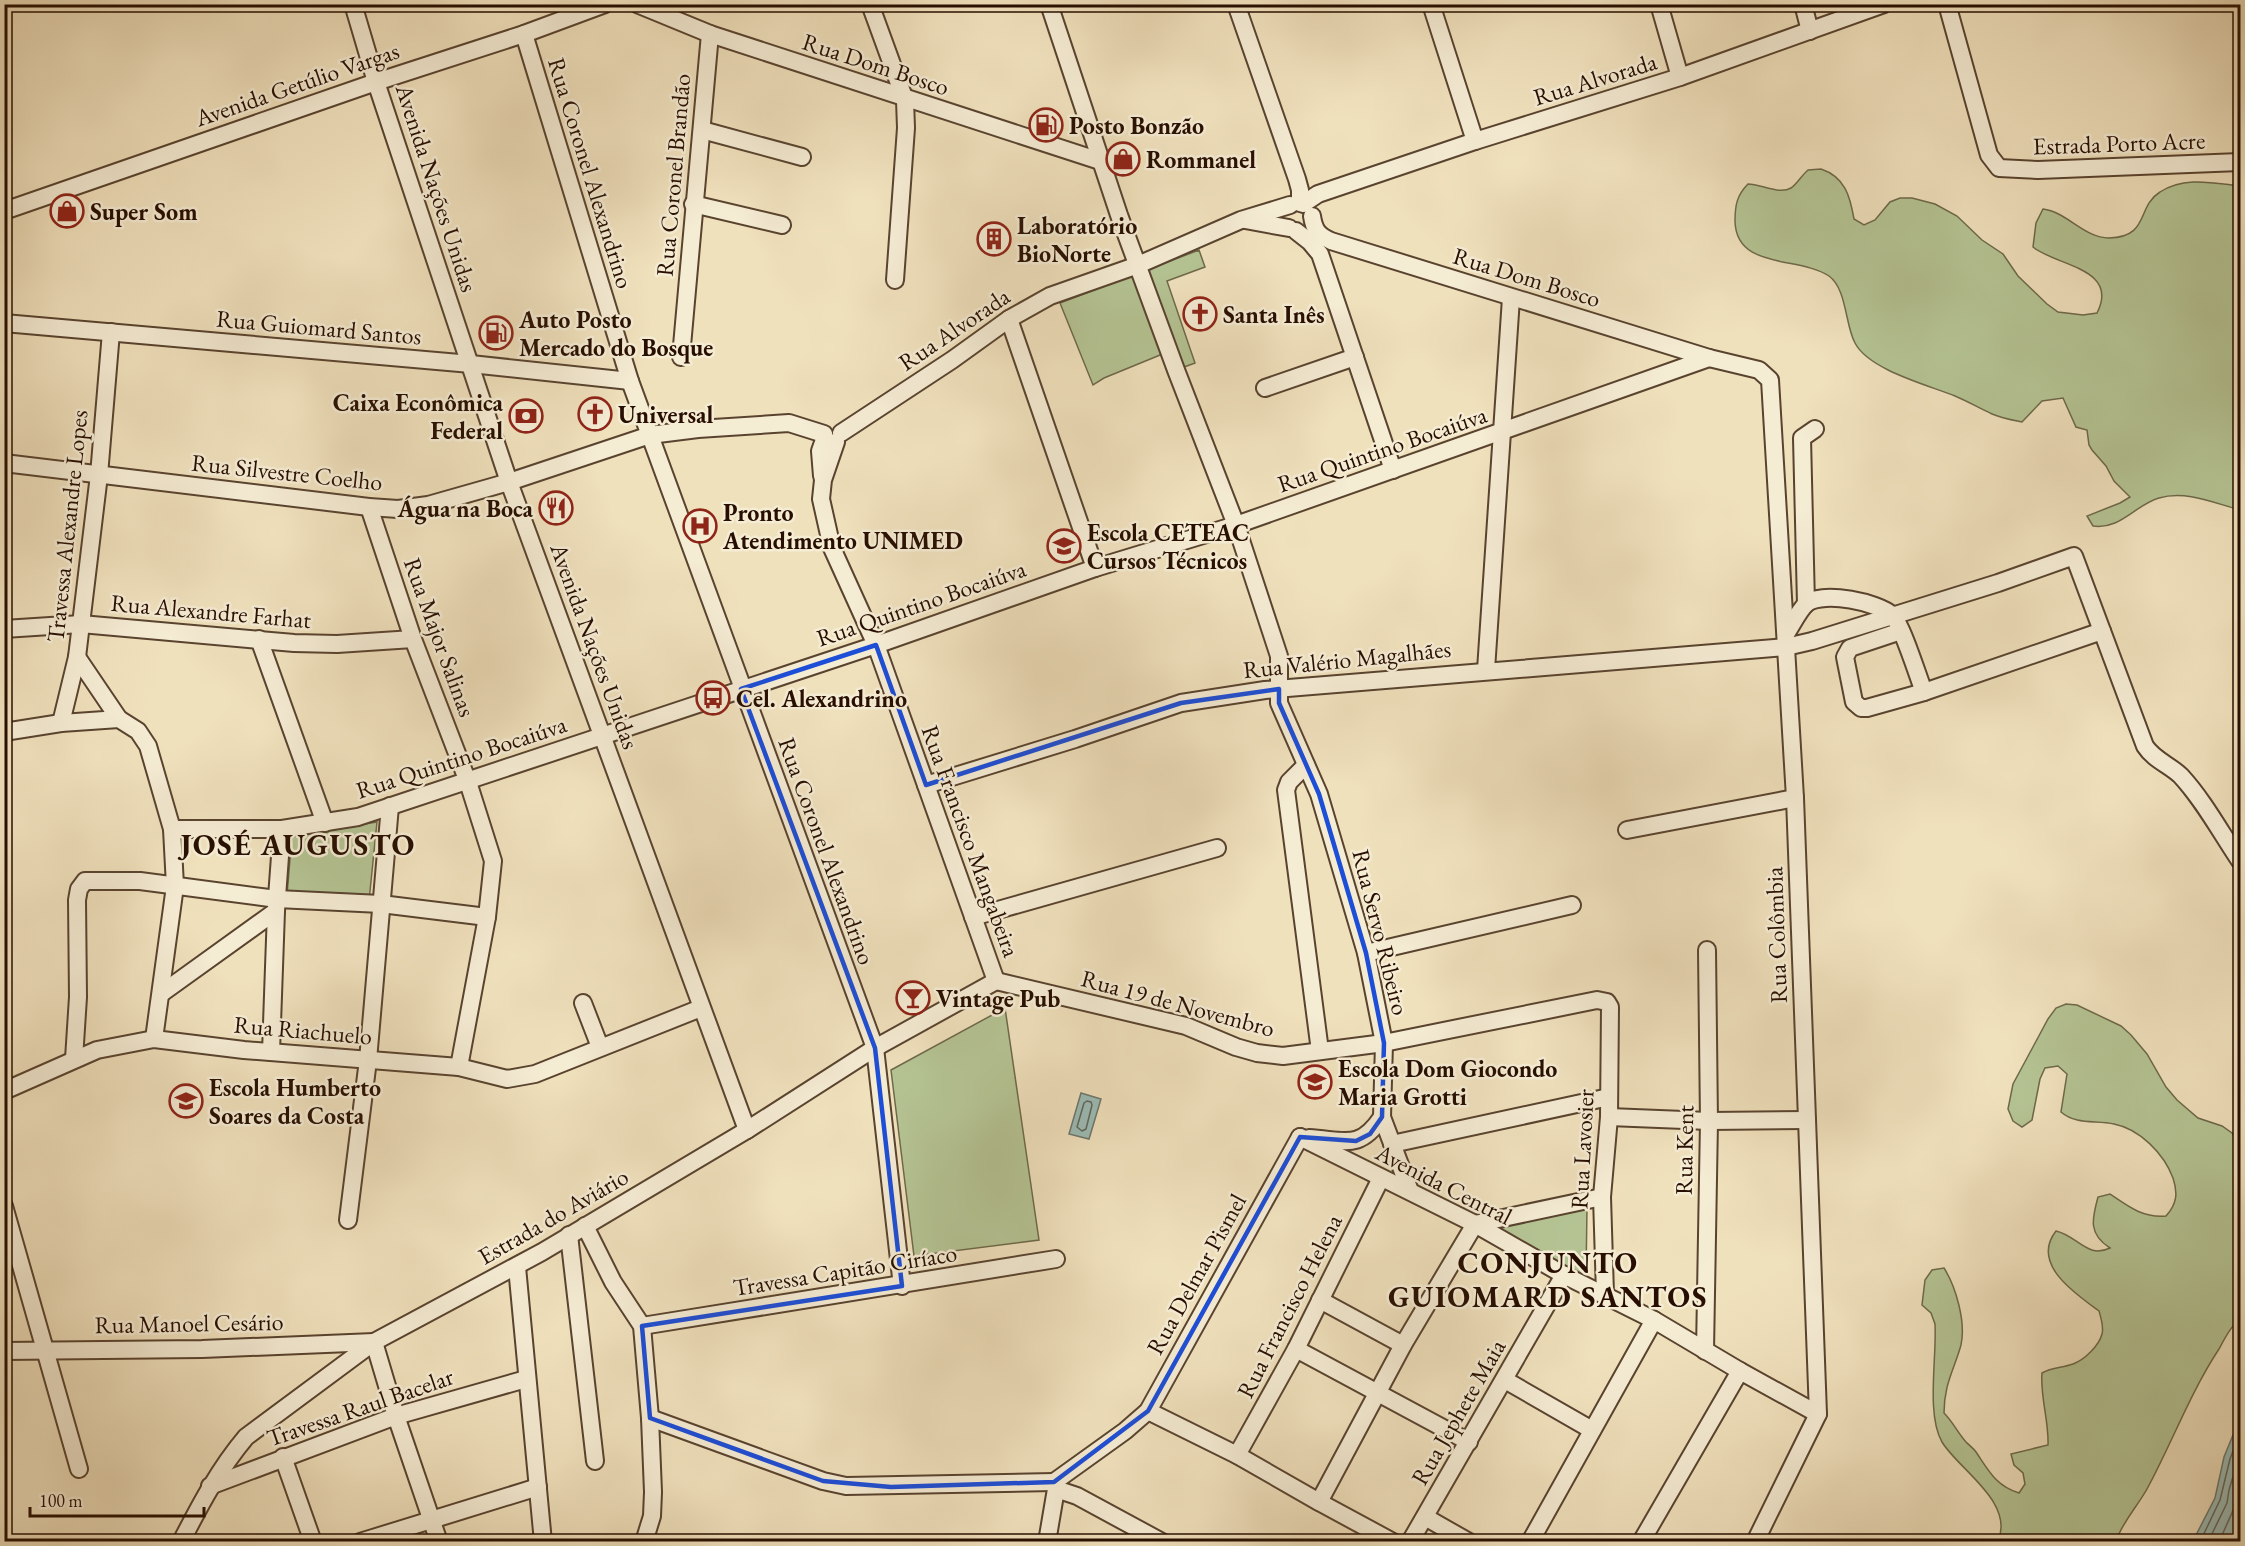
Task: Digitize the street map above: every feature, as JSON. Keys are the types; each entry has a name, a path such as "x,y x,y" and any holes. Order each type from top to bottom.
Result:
{"street":[{"name":"Avenida Nações Unidas","path":"353,4 376,82 509,482 747,1130"},
{"name":"Avenida Getúlio Vargas","path":"4,211 376,82 524,34 605,4"},
{"name":"Rua Dom Bosco","path":"637,4 710,34 905,100 1103,162"},
{"path":"870,4 905,100 906,128 895,280"},
{"name":"Rua Servo Ribeiro","path":"1049,4 1081,105 1103,162 1137,266 1236,525 1279,656 1280,703 1319,794 1366,953 1384,1043 1382,1117 1410,1191"},
{"path":"1236,4 1297,179 1303,208 1325,247 1355,357 1393,470"},
{"path":"1431,4 1475,141"},
{"path":"1659,4 1680,77"},
{"path":"1803,4 1810,31"},
{"name":"Rua Alvorada","path":"832,433 864,417 952,360 1009,319 1050,296 1137,266 1241,220 1303,208 1318,194 1475,141 1680,77 1884,4"},
{"name":"Estrada Porto Acre","path":"1947,4 1989,155 1999,168 2038,170 2241,162"},
{"name":"Rua Coronel Alexandrino","path":"524,34 630,381 741,689 875,1048 902,1286"},
{"name":"Rua Coronel Brandão","path":"681,357 710,34"},
{"path":"702,130 802,157"},
{"path":"693,204 782,225"},
{"name":"Rua Alvorada","path":"1303,208 1307,227 1293,229 1284,219 1285,210 1303,208"},
{"path":"1241,220 1293,229 1310,242 1325,247"},
{"name":"Rua Dom Bosco","path":"1325,247 1511,298 1709,358"},
{"path":"1486,670 1504,432 1511,298"},
{"path":"1009,319 1095,568"},
{"name":"Rua Guiomard Santos","path":"4,323 471,364 630,381"},
{"name":"Travessa Alexandre Lopes","path":"62,723 77,657 99,475 111,332"},
{"path":"1264,388 1355,357"},
{"name":"Rua Quintino Bocaiúva","path":"172,829 282,829 358,817 876,645 1095,568 1236,525 1709,358"},
{"name":"Rua Colômbia","path":"1709,358 1759,370 1767,376 1771,386 1795,798 1818,1413 1755,1542"},
{"name":"Rua Silvestre Coelho","path":"4,463 398,509 428,505 509,482 650,435 698,429 789,423 832,433"},
{"path":"1786,641 1806,604 1802,438 1815,429"},
{"name":"Rua Francisco Mangabeira","path":"832,433 821,498 832,548 876,645 996,981"},
{"name":"Rua Major Salinas","path":"369,507 413,639 468,782 493,861 487,916 459,1067"},
{"name":"Rua Valério Magalhães","path":"926,785 1076,739 1181,703 1279,689 1786,641 1893,616 2074,556 2102,631"},
{"path":"1806,604 1819,598 1833,598 1872,604 1893,616 1924,692"},
{"name":"Rua Alexandre Farhat","path":"4,629 81,624 294,643 337,644 413,639"},
{"path":"1901,631 1850,648 1846,652 1854,702 1862,708 1924,692 2102,631 2145,746 2153,756 2175,771 2190,788 2241,861"},
{"path":"259,639 325,823"},
{"path":"77,657 119,719 138,731 148,746 172,829 176,886 154,1039"},
{"path":"4,732 62,723 119,719"},
{"path":"1306,765 1288,782 1286,790 1320,1051"},
{"path":"1627,830 1795,798"},
{"path":"348,1220 368,1060 390,806"},
{"path":"271,1052 282,829"},
{"path":"973,917 1217,848"},
{"path":"74,1059 78,996 77,900 85,881 140,881 277,905 381,904 487,916"},
{"path":"162,993 277,905"},
{"path":"1366,953 1572,905"},
{"name":"Rua Kent","path":"1705,1351 1709,1121 1707,950"},
{"name":"Estrada do Aviário","path":"181,1542 210,1486 232,1453 246,1437 374,1342 517,1267 747,1130 875,1048 996,981"},
{"name":"Rua 19 de Novembro","path":"996,981 1186,1026 1257,1053 1283,1056 1384,1043 1597,1000 1607,1002 1610,1007"},
{"path":"583,1003 600,1047"},
{"name":"Rua Lavosier","path":"1605,1294 1602,1197 1609,1117 1610,1007"},
{"name":"Rua Riachuelo","path":"4,1091 97,1050 154,1039 271,1052 459,1067 507,1079 521,1078 701,1008"},
{"path":"1392,1144 1609,1097"},
{"path":"1300,1137 1356,1141 1370,1134 1382,1117"},
{"path":"1609,1117 1709,1121 1807,1120"},
{"name":"Avenida Central","path":"1300,1137 1474,1224 1564,1275 1654,1320 1740,1371 1818,1413"},
{"name":"Rua Delmar Pismel","path":"1055,1486 1148,1411 1300,1137"},
{"path":"1352,1163 1356,1141"},
{"name":"Rua Francisco Helena","path":"1238,1455 1296,1349 1381,1178"},
{"path":"1319,1502 1403,1345 1474,1224 1602,1197"},
{"path":"4,1206 79,1470"},
{"path":"585,1226 613,1282 642,1326 650,1419 652,1508 644,1542"},
{"path":"569,1235 595,1461"},
{"name":"Travessa Capitão Ciríaco","path":"642,1326 902,1286 1056,1259"},
{"path":"517,1267 543,1542"},
{"name":"Rua Jephete Maia","path":"1410,1542 1564,1275"},
{"path":"1320,1300 1403,1345"},
{"path":"1530,1542 1654,1320"},
{"path":"374,1342 396,1416 440,1542"},
{"name":"Rua Manoel Cesário","path":"4,1351 202,1349 374,1342"},
{"path":"1296,1349 1469,1442"},
{"path":"1641,1542 1740,1371"},
{"name":"Travessa Raul Bacelar","path":"210,1486 396,1416 526,1379"},
{"path":"1504,1380 1592,1430"},
{"path":"1148,1411 1238,1455 1393,1542"},
{"path":"650,1419 823,1481 846,1486 1055,1486 1161,1542"},
{"path":"283,1457 313,1542"},
{"path":"360,1542 538,1486"},
{"path":"1047,1542 1055,1486"},
{"path":"1425,1517 1469,1542"}],"highlighted area":[{"path":"876,645 926,785 1181,703 1279,689 1279,703 1319,794 1366,953 1384,1043 1382,1117 1370,1134 1356,1141 1300,1137 1148,1411 1054,1482 891,1487 823,1481 650,1418 642,1326 902,1286 875,1048 741,689"}],"green space":[{"path":"1821,169 1841,182 1851,203 1854,219 1864,225 1875,220 1890,202 1900,198 1912,198 1935,204 1957,216 1982,240 2003,254 2018,276 2047,304 2058,312 2083,315 2097,313 2102,298 2100,286 2093,277 2082,270 2033,247 2036,223 2043,209 2060,215 2092,234 2109,238 2122,236 2137,227 2153,198 2169,187 2189,182 2240,186 2240,510 2190,496 2169,496 2150,501 2119,521 2103,526 2093,526 2087,516 2130,497 2114,481 2106,466 2092,450 2087,430 2076,427 2063,398 2042,401 2022,422 2010,420 1955,396 1900,376 1862,353 1852,335 1839,289 1829,276 1816,270 1757,255 1738,237 1735,221 1736,205 1741,192 1748,184 1786,190 1793,187 1808,170"},
{"path":"1199,250 1205,267 1167,281 1195,363 1176,370 1165,353 1104,378 1093,385 1060,303"},
{"path":"377,822 369,901 287,895 292,835"},
{"path":"2066,1004 2077,1005 2121,1026 2147,1054 2166,1087 2177,1100 2198,1118 2222,1126 2232,1133 2240,1148 2240,1319 2228,1332 2209,1366 2147,1489 2122,1527 2116,1541 1998,1541 2001,1527 1999,1513 1992,1500 1942,1442 1937,1430 1933,1401 1935,1324 1931,1313 1922,1305 1925,1280 1932,1270 1944,1268 1956,1295 1961,1316 1961,1345 1948,1385 1944,1413 1994,1477 2004,1486 2019,1493 2025,1484 2023,1473 2014,1465 2011,1454 2048,1445 2042,1373 2082,1359 2094,1348 2103,1331 2099,1311 2068,1287 2052,1266 2049,1243 2056,1231 2095,1251 2110,1248 2095,1232 2093,1219 2098,1197 2110,1194 2136,1211 2158,1216 2166,1216 2176,1198 2175,1183 2164,1160 2142,1137 2124,1127 2073,1119 2061,1112 2067,1074 2058,1066 2045,1068 2040,1079 2032,1120 2022,1127 2013,1121 2008,1109 2013,1084 2048,1019 2056,1008"},
{"path":"1005,1008 1039,1240 914,1256 891,1070"},
{"path":"1587,1207 1586,1277 1496,1228"}],"water":[{"path":"1081,1093 1101,1099 1089,1139 1069,1134"},
{"path":"2240,1418 2240,1541 2193,1541 2215,1498 2224,1457"}],"place":[{"name":"Posto Bonzão","path":"1046,125"},
{"name":"Rommanel","path":"1123,159"},
{"name":"Super Som","path":"67,211"},
{"name":"Laboratório BioNorte","path":"994,239"},
{"name":"Santa Inês","path":"1200,314"},
{"name":"Auto Posto Mercado do Bosque","path":"496,333"},
{"name":"Universal","path":"595,414"},
{"name":"Caixa Econômica Federal","path":"526,416"},
{"name":"Água na Boca","path":"556,508"},
{"name":"Pronto Atendimento UNIMED","path":"700,526"},
{"name":"Escola CETEAC Cursos Técnicos","path":"1064,546"},
{"name":"Cel. Alexandrino","path":"713,698"},
{"name":"Vintage Pub","path":"913,998"},
{"name":"Escola Dom Giocondo Maria Grotti","path":"1315,1082"},
{"name":"Escola Humberto Soares da Costa","path":"186,1101"}],"district":[{"name":"JOSÉ AUGUSTO","path":"298,844"},
{"name":"CONJUNTO GUIOMARD SANTOS","path":"1548,1279"}]}
